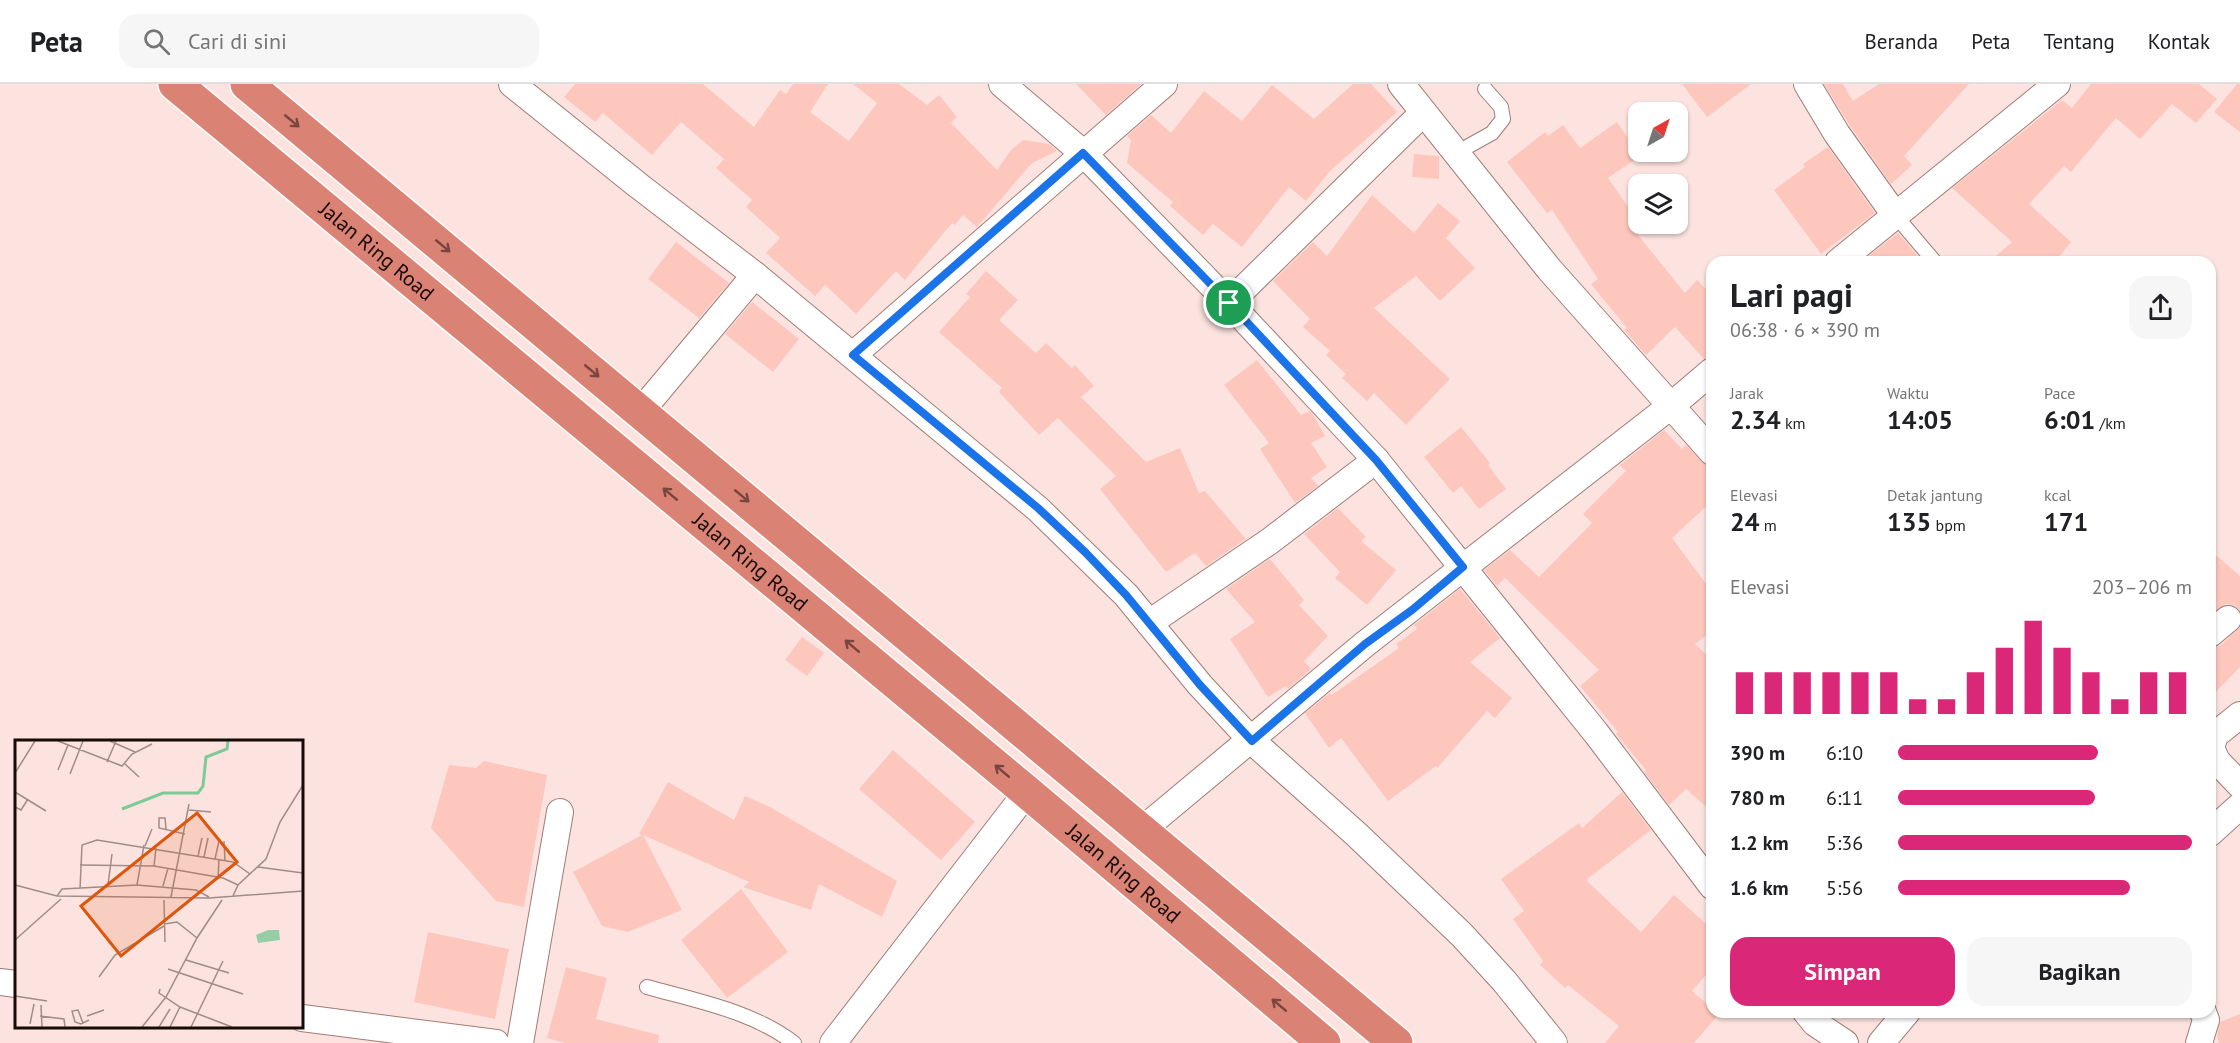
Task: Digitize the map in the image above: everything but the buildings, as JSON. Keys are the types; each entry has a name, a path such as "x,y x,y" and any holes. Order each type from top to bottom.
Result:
{"highway":[{"name":"Jalan Ring Road","path":"175,84 1028,792 1324,1043"},
{"name":"Jalan Ring Road","path":"247,84 1396,1043"},
{"path":"374,248 402,212"}],"street":[{"path":"1002,84 1083,153 1229,303 1376,460 1596,733 1706,878"},
{"path":"853,355 1164,84"},
{"path":"1401,84 1458,152 1549,269 1706,445"},
{"path":"1806,84 1837,134 1895,215"},
{"path":"1845,256 2057,84"},
{"path":"521,86 639,186 755,275 1038,508 1085,552 1149,623 1200,685 1252,741 1356,834 1462,935 1505,981 1554,1043"},
{"path":"1229,303 1424,113"},
{"path":"641,411 755,275"},
{"path":"1142,830 1252,741 1365,644 1412,610 1463,567 1706,376"},
{"path":"1149,623 1270,541 1376,460"},
{"path":"2216,735 2240,715"},
{"path":"2216,759 2240,785"},
{"path":"832,1043 1028,792"},
{"path":"2216,827 2240,806"},
{"path":"520,1043 560,812"},
{"path":"0,982 15,984"},
{"path":"303,1018 496,1043"},
{"path":"1811,1018 1845,1043"},
{"path":"1881,1043 1902,1018"},
{"path":"2199,1043 2205,1018"}],"lane":[{"path":"1458,152 1492,132 1503,119 1501,107 1485,89"},
{"path":"1895,215 1930,256"},
{"path":"647,987 727,1009 775,1029 794,1043"}],"route":[{"path":"1083,153 1229,303 1376,460 1463,567 1412,610 1365,644 1252,741 1200,685 1126,595 1085,552 1038,508 853,355 1083,153"}]}
